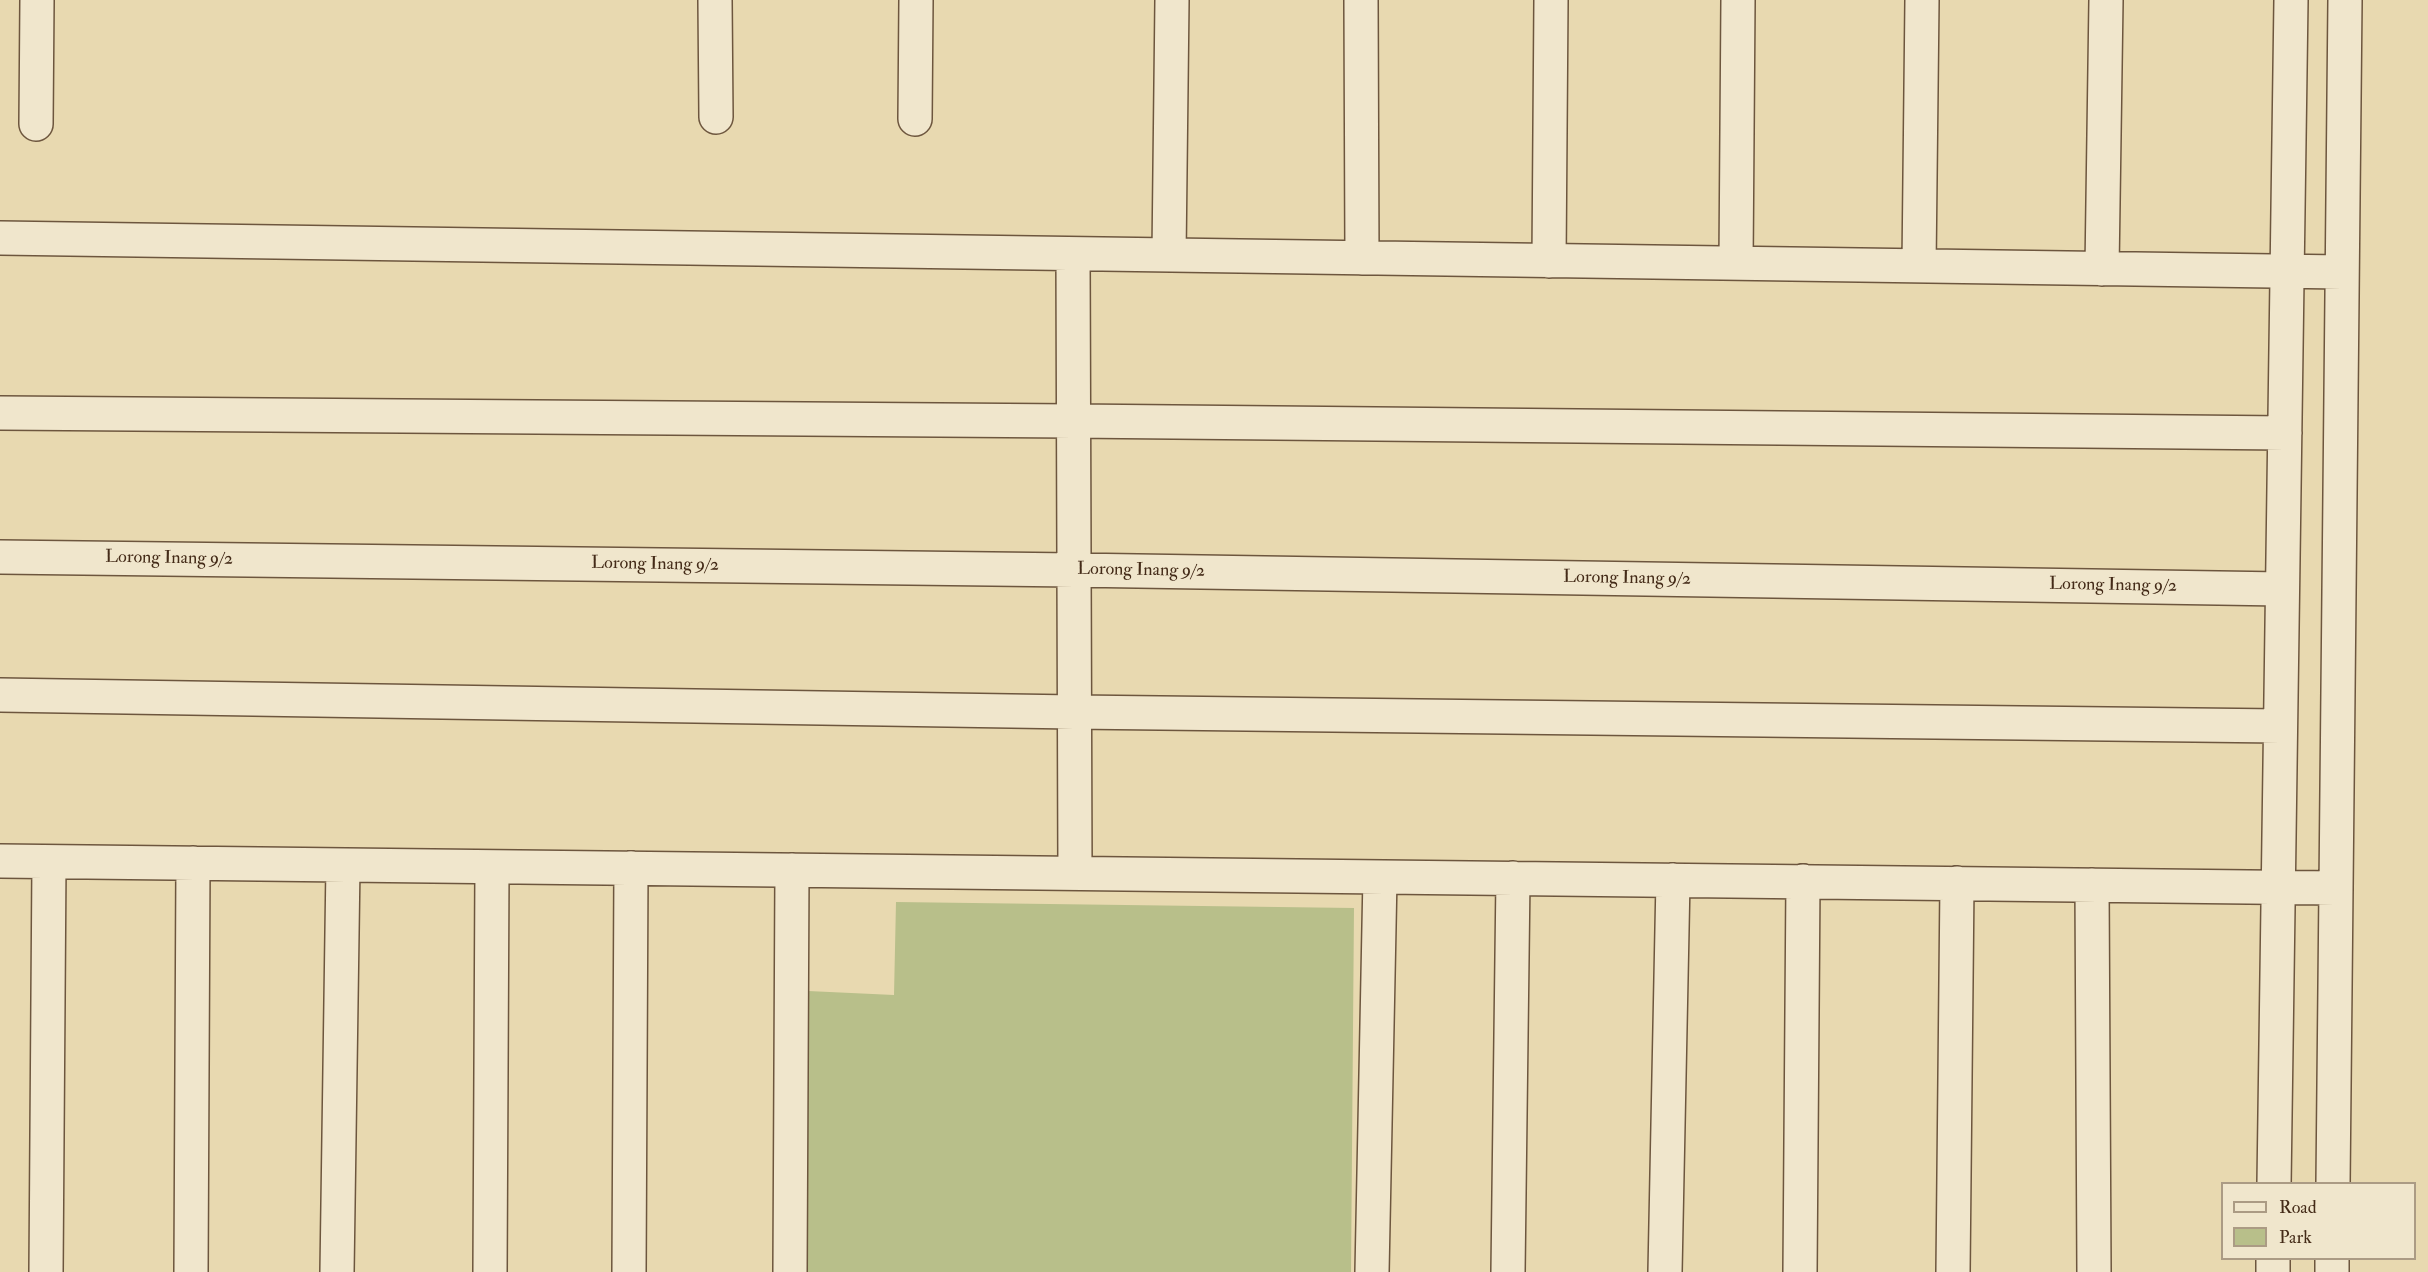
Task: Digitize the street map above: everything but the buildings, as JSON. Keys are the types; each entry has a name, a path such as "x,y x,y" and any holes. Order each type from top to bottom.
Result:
{"street":[{"path":"36,124 37,0"},
{"path":"715,0 716,117"},
{"path":"915,119 916,0"},
{"path":"1169,255 1172,0"},
{"path":"1361,0 1362,258"},
{"path":"1550,261 1551,0"},
{"path":"1736,263 1738,0"},
{"path":"1919,266 1922,0"},
{"path":"2102,269 2106,0"},
{"path":"2274,1182 2291,0"},
{"path":"2333,1182 2345,0"},
{"path":"0,238 2342,272"},
{"path":"1073,254 1075,873"},
{"path":"0,413 2284,433"},
{"name":"Lorong Inang 9/2","path":"0,557 1074,570 2282,589"},
{"path":"0,694 1074,712 2280,726"},
{"path":"0,861 2336,888"},
{"path":"46,1272 49,861"},
{"path":"191,1272 193,863"},
{"path":"337,1272 343,865"},
{"path":"490,1272 492,867"},
{"path":"629,1272 631,868"},
{"path":"790,1272 792,870"},
{"path":"1372,1272 1380,877"},
{"path":"1508,1272 1513,878"},
{"path":"1665,1272 1672,880"},
{"path":"1800,1272 1803,881"},
{"path":"1953,1272 1957,883"},
{"path":"2092,885 2094,1272"}],"green space":[{"path":"896,902 1354,908 1351,1272 799,1272 808,991 894,995"}]}
